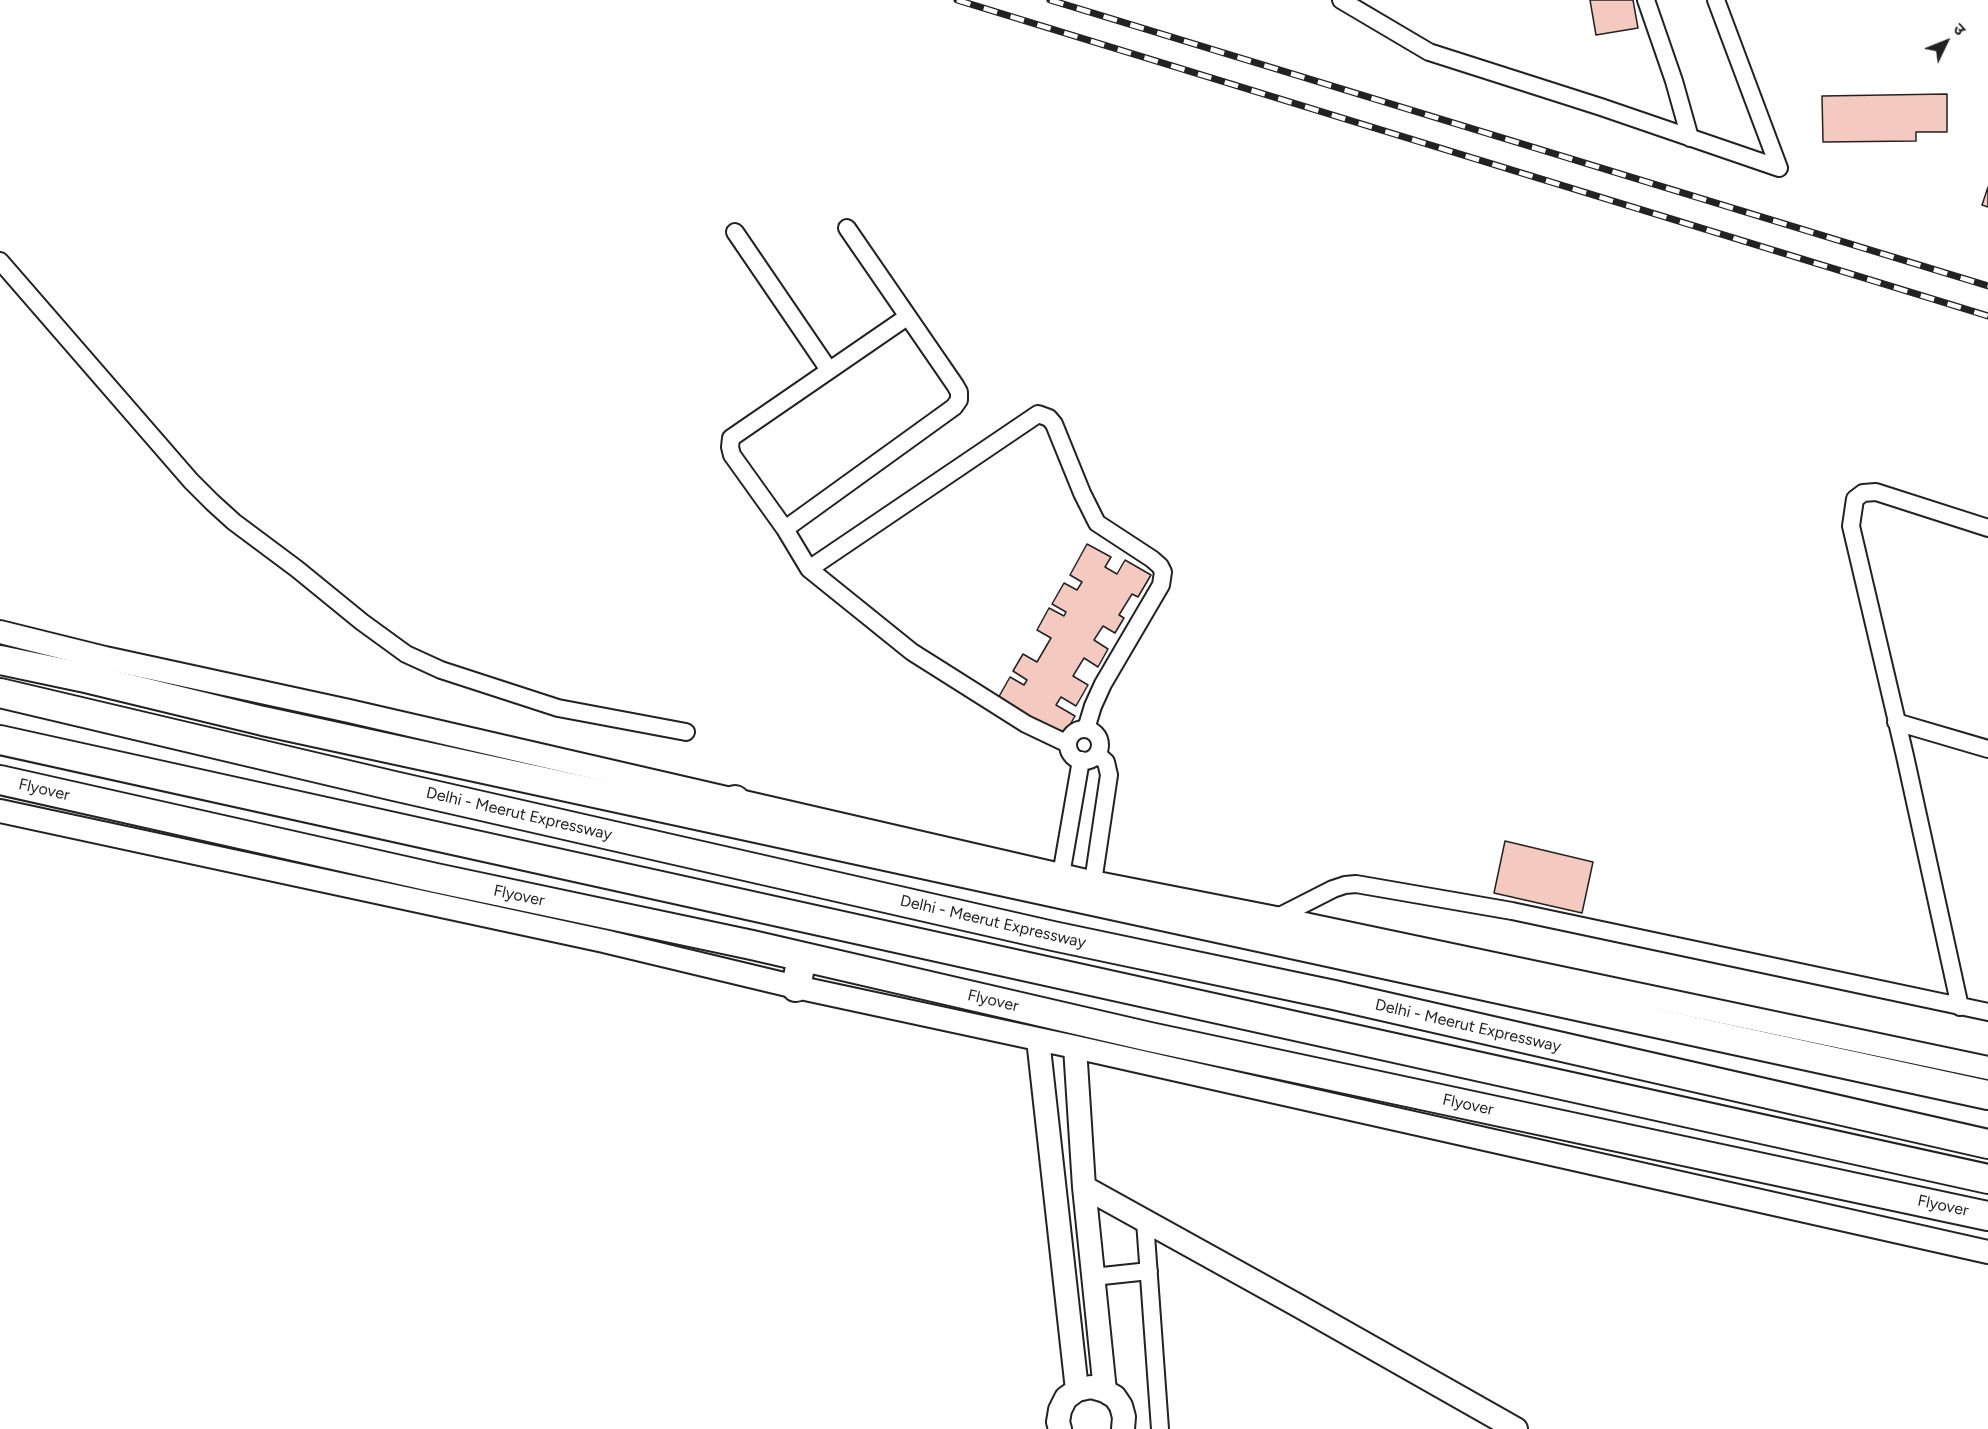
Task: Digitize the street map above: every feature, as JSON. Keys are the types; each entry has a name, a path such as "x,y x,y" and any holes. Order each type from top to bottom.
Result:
{"highway":[{"path":"0,660 331,736 706,816 1000,871 1355,958 1988,1095"},
{"name":"Delhi - Meerut Expressway","path":"0,693 406,789 1053,936 1334,995 1988,1144"},
{"path":"0,740 1988,1179"},
{"name":"Flyover","path":"0,780 802,957 1161,1040 1988,1216"},
{"path":"706,816 735,800"},
{"path":"796,987 802,957"}],"street":[{"path":"1341,0 1429,52 1779,168 1716,0"},
{"path":"1646,0 1674,81 1690,138"},
{"path":"785,529 954,407 959,400 959,392 955,385 847,228"},
{"path":"735,232 829,370"},
{"path":"0,261 198,488 234,522 406,654 441,670 558,708 686,732"},
{"path":"907,317 731,438 732,455 785,529 809,569 912,651 1026,724 1068,744 1073,757 1088,761 1097,754 1100,740 1094,732 1086,729 1073,732 1068,744"},
{"path":"809,569 1038,414 1049,418 1054,424 1093,517 1101,526 1152,559 1163,572 1161,585 1103,684 1093,705 1086,729"},
{"path":"1960,1006 1851,526 1855,499 1863,493 1882,493 1988,528"},
{"path":"0,632 105,658 360,713 735,800 1000,871 1061,875 1988,1068"},
{"path":"1896,722 1988,749"},
{"path":"1093,882 1109,775 1106,762 1097,754"},
{"path":"1061,875 1081,760"},
{"path":"0,811 604,941 796,987 1075,1047 1988,1252"},
{"path":"1276,918 1333,889 1356,884 1512,911 1988,1012"},
{"path":"1038,1039 1077,1390"},
{"path":"1075,1047 1084,1187 1106,1391"},
{"path":"1084,1187 1516,1429"},
{"path":"1145,1221 1160,1429"},
{"path":"1093,1277 1149,1270"},
{"path":"1059,1429 1060,1410 1066,1398 1077,1390 1091,1387 1106,1391 1115,1397 1124,1417 1123,1429"}],"building":[{"path":"1590,0 1633,0 1638,28 1596,35"},
{"path":"1947,94 1947,132 1916,132 1916,141 1823,142 1822,96"},
{"path":"1988,187 1988,207 1982,205"},
{"path":"1087,544 1111,557 1105,567 1117,574 1125,560 1151,575 1138,597 1132,594 1119,615 1124,618 1115,633 1103,626 1094,640 1108,649 1098,667 1084,658 1073,676 1088,685 1076,706 1061,697 1056,705 1075,716 1063,737 997,700 1010,677 1024,685 1027,680 1013,671 1023,654 1037,662 1051,638 1037,630 1049,608 1064,616 1066,612 1052,604 1064,583 1077,590 1082,582 1070,575"},
{"path":"1505,841 1593,862 1582,913 1494,893"}],"railway":[{"path":"957,0 1988,316"},
{"path":"1050,0 1988,286"}]}
